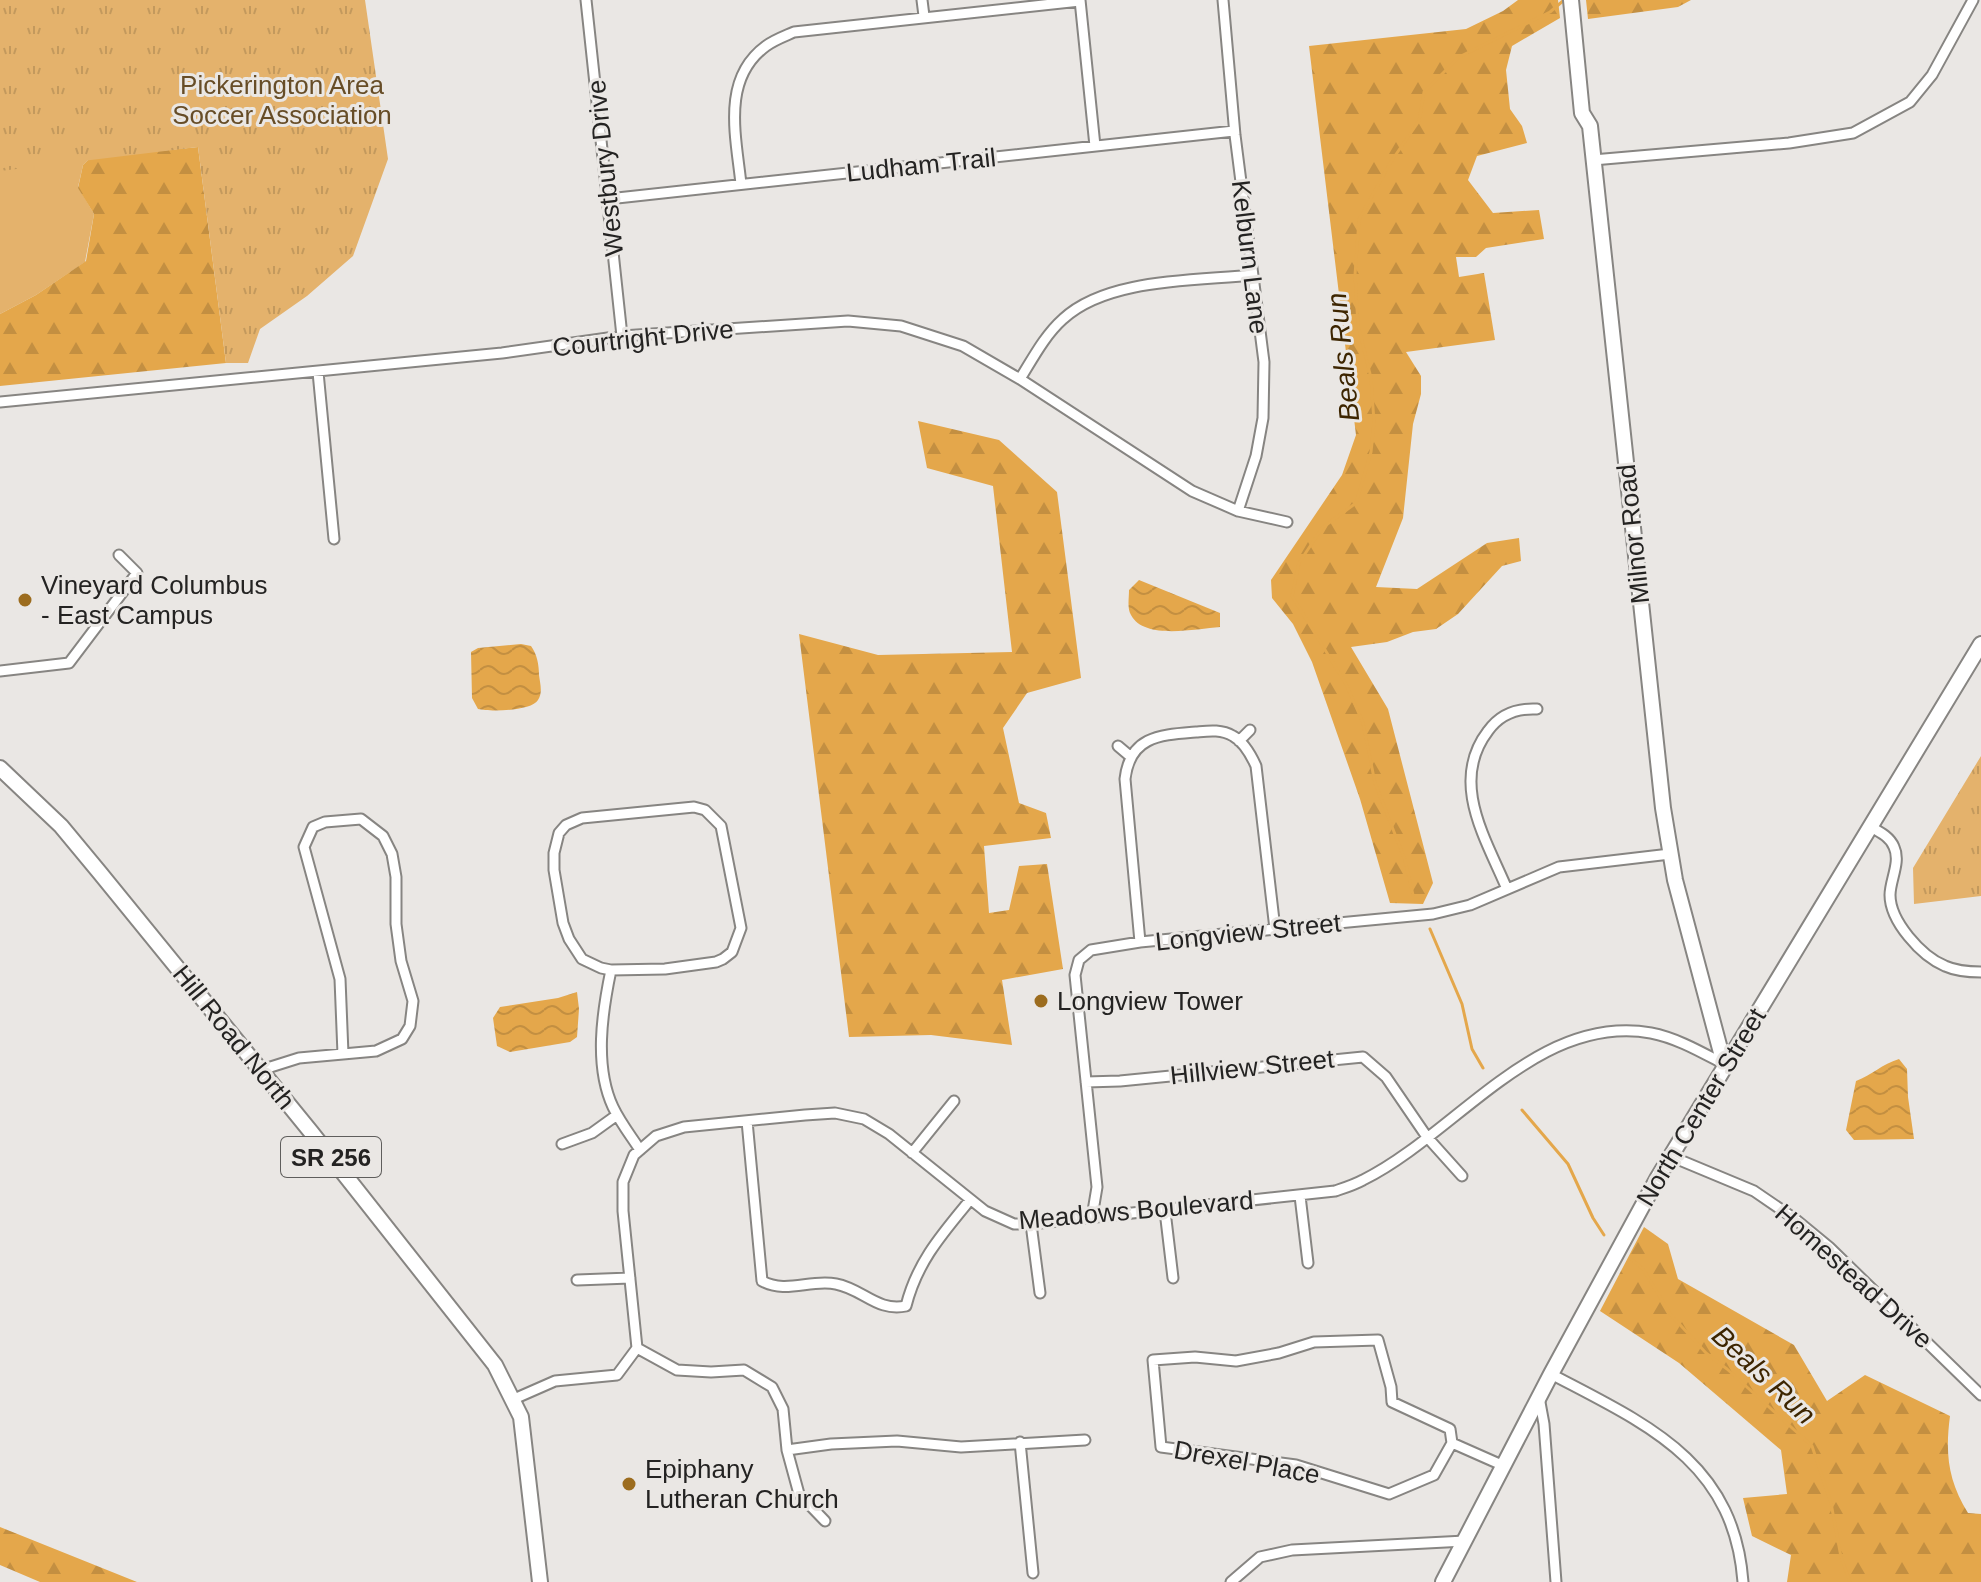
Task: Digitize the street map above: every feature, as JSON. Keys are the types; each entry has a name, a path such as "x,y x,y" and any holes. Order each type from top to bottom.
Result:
{"main road":[{"name":"Milnor Road","path":"1571,0 1582,113 1590,126 1641,616 1670,854 1724,1064"},
{"name":"North Center Street","path":"1443,1582 1551,1374 1670,1156 1981,644"},
{"name":"Hill Road North","path":"0,768 61,826 479,1341 503,1377 521,1417 540,1582"}],"street":[{"name":"Westbury Drive","path":"586,0 622,336"},
{"path":"922,0 924,16"},
{"path":"741,184 735,94 746,65 767,45 794,32 924,16 1080,0 1095,146"},
{"name":"Kelburn Lane","path":"1223,0 1234,131 1264,362 1263,418 1256,456 1238,511"},
{"path":"1593,160 1789,143 1853,133 1910,102 1932,75 1973,0"},
{"name":"Ludham Trail","path":"608,199 1234,131"},
{"path":"1020,379 1049,334 1084,302 1132,287 1253,275"},
{"name":"Courtright Drive","path":"0,402 502,353 622,336 848,321 901,326 963,346 1020,379 1192,491 1238,511 1287,522"},
{"path":"318,372 334,539"},
{"path":"0,671 69,663 137,573 119,555"},
{"path":"1507,889 1475,814 1471,770 1481,741 1498,719 1523,708 1537,709"},
{"path":"1239,741 1250,730"},
{"path":"1140,942 1125,779 1131,757 1141,744 1162,734 1225,732 1239,741 1256,766 1275,929"},
{"path":"1118,746 1131,757"},
{"path":"694,807 705,810 721,826 726,843 741,928 732,952 716,962 665,969 611,970 582,959 563,927 554,870 559,833 566,825 582,818 694,807"},
{"path":"261,1070 299,1058 343,1054 376,1051 402,1039 410,1026 413,1001 401,961 392,854 383,836 361,819 325,822 313,827 304,847 340,979 343,1054"},
{"path":"1871,827 1885,836 1895,849 1897,858 1890,897 1900,923 1934,960 1957,970 1981,972"},
{"name":"Longview Street","path":"1092,1217 1097,1187 1075,975 1079,960 1091,950 1140,942 1433,914 1470,905 1559,867 1670,854"},
{"path":"514,1399 555,1381 617,1375 637,1348 623,1211 623,1182 634,1155 640,1150 612,1106 605,1076 600,1036 611,970"},
{"name":"Meadows Boulevard","path":"640,1150 656,1136 684,1127 835,1113 864,1119 889,1134 985,1211 1014,1224 1031,1224 1335,1191 1364,1180 1538,1057 1565,1042 1593,1033 1623,1030 1653,1034 1681,1042 1724,1064"},
{"name":"Hillview Street","path":"1086,1082 1363,1057 1386,1077 1427,1137"},
{"path":"912,1153 954,1101"},
{"path":"562,1144 592,1133 617,1115"},
{"path":"747,1121 762,1281 775,1288 836,1284 890,1309 906,1306 913,1278 930,1250 970,1200"},
{"path":"1427,1137 1462,1176"},
{"name":"Homestead Drive","path":"1670,1156 1754,1191 1795,1219 1829,1247 1981,1395"},
{"path":"1300,1196 1308,1263"},
{"path":"1165,1211 1173,1278"},
{"path":"1031,1224 1040,1293"},
{"path":"577,1280 630,1278"},
{"name":"Drexel Place","path":"1378,1340 1392,1402 1450,1429 1452,1443 1434,1475 1389,1494 1296,1465 1161,1447 1153,1360 1195,1357 1236,1361 1279,1353 1314,1342 1378,1340"},
{"path":"637,1348 677,1370 744,1370 772,1387 783,1409 787,1450 799,1494 825,1521"},
{"path":"1551,1374 1645,1426 1693,1462 1727,1513 1737,1541 1743,1582"},
{"path":"1539,1397 1544,1424 1556,1582"},
{"path":"787,1450 897,1441 961,1447 1085,1440"},
{"path":"1020,1442 1033,1573"},
{"path":"1452,1443 1504,1466"},
{"path":"1231,1582 1260,1557 1310,1549 1465,1541"}],"green space":[{"name":"Pickerington Area Soccer Association","path":"0,0 365,0 388,159 353,256 307,296 260,329 248,363 226,363 198,147 0,171"},
{"path":"1518,0 1558,0 1560,18 1512,46 1506,70 1510,109 1522,126 1527,143 1477,156 1468,180 1493,213 1539,210 1544,239 1486,248 1476,257 1456,257 1459,277 1484,273 1495,340 1406,352 1421,376 1421,394 1413,424 1403,518 1376,587 1417,589 1487,543 1519,538 1521,561 1502,566 1458,614 1436,629 1413,632 1387,642 1351,647 1388,709 1433,883 1423,904 1390,903 1360,799 1312,662 1293,624 1272,598 1271,580 1342,475 1356,435 1309,46 1466,29"},
{"path":"1586,0 1691,0 1678,7 1588,19"},
{"path":"198,147 226,363 0,386 0,314 36,295 86,261 94,214 78,188 83,165 90,158"},
{"path":"90,158 83,165 78,187 94,214 85,262 36,295 0,314 0,169"},
{"path":"918,421 999,440 1057,492 1081,678 1027,693 1003,728 1019,803 1046,813 1051,838 984,846 989,913 1009,910 1019,866 1047,864 1063,969 1002,980 1012,1045 931,1035 849,1037 799,634 878,655 1012,652 993,486 927,468"},
{"path":"1981,756 1981,896 1914,904 1913,868"},
{"path":"1644,1227 1668,1244 1678,1279 1794,1345 1827,1401 1865,1375 1950,1416 1948,1455 1952,1478 1968,1513 1981,1514 1981,1582 1787,1582 1791,1555 1752,1536 1743,1498 1787,1494 1781,1450 1679,1363 1600,1311"},
{"path":"0,1527 137,1582 40,1582 0,1565"}],"water":[{"path":"1139,580 1220,613 1220,627 1171,631 1147,628 1138,623 1130,613 1129,590"},
{"path":"531,646 536,656 541,688 538,700 520,708 478,709 472,698 471,652 478,648"},
{"path":"577,992 577,1037 570,1042 510,1052 497,1046 493,1018 500,1007"},
{"path":"1899,1059 1907,1069 1914,1139 1854,1140 1846,1130 1856,1081"}],"waterway":[{"name":"Beals Run","path":"1413,895 1405,860 1375,783 1363,723 1346,684 1292,596 1299,563 1322,528 1356,503 1371,452 1374,422 1371,378 1358,325 1355,275 1359,220 1390,163 1419,121 1424,92 1459,57 1550,12 1564,0"},
{"name":"Beals Run","path":"1430,929 1462,1004 1472,1049 1483,1068"},
{"name":"Beals Run","path":"1522,1110 1568,1164 1604,1235"},
{"name":"Beals Run","path":"1631,1259 1643,1269 1671,1315 1706,1353 1812,1446 1831,1503 1841,1557 1850,1582"}],"place":[{"name":"Vineyard Columbus - East Campus","path":"25,600"},
{"name":"Longview Tower","path":"1041,1001"},
{"name":"Epiphany Lutheran Church","path":"629,1484"}]}
